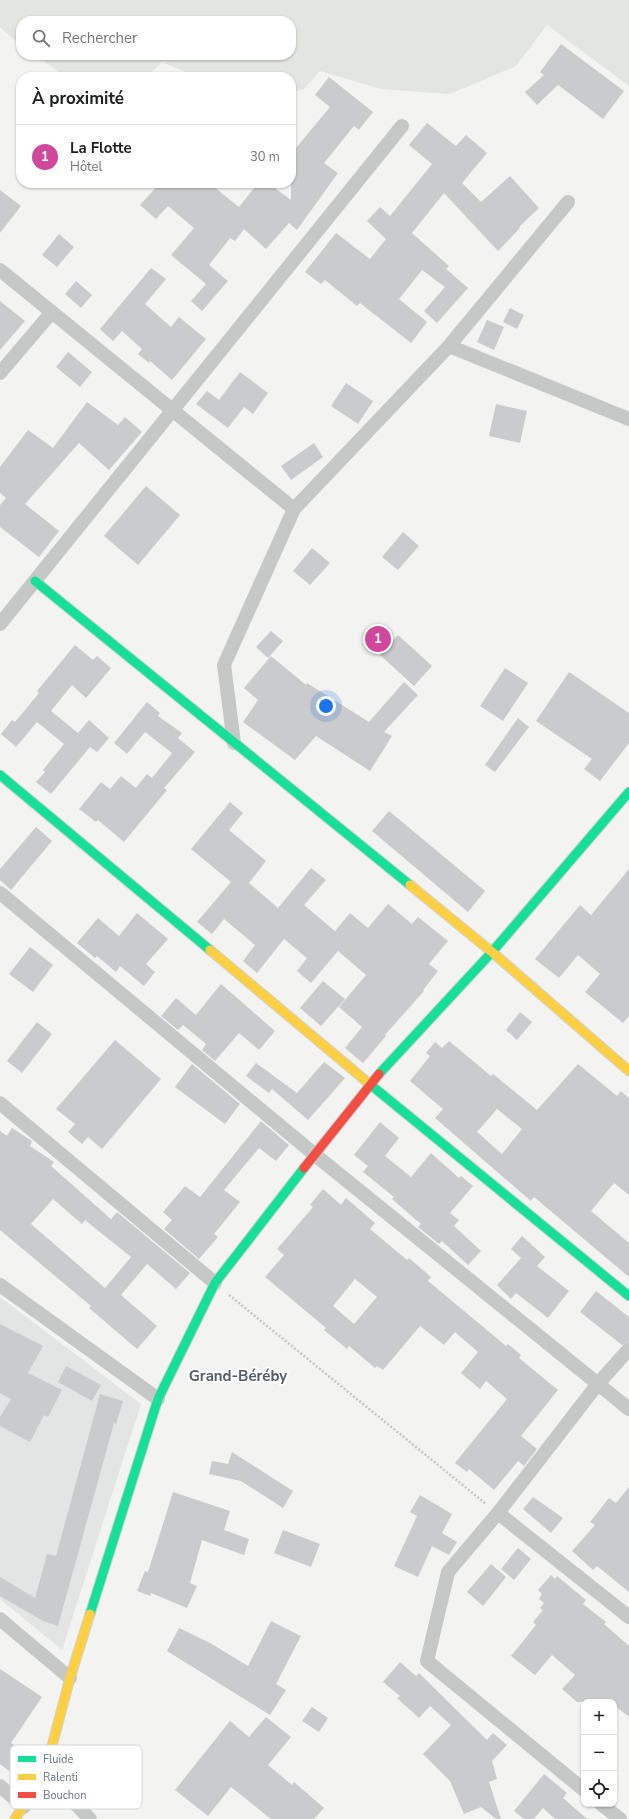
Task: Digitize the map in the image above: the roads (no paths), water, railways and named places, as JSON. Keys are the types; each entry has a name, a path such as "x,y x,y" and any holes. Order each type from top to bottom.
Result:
{"street":[{"path":"0,624 402,126"},
{"path":"234,743 224,665 294,509 449,346 568,202"},
{"path":"0,270 294,509"},
{"path":"0,373 52,312"},
{"path":"449,346 629,418"},
{"path":"35,581 492,952 629,1071"},
{"path":"0,775 370,1084 629,1296"},
{"path":"52,1745 70,1678 158,1399 215,1283 370,1084 492,952 629,792"},
{"path":"0,893 314,1154 597,1385 629,1409"},
{"path":"0,1103 215,1283"},
{"path":"0,1285 158,1399"},
{"path":"581,1788 427,1661 448,1572 498,1513 597,1385 629,1349"},
{"path":"498,1513 629,1617"},
{"path":"0,1619 70,1678"},
{"path":"0,1786 10,1795"},
{"path":"606,1807 620,1819"},
{"path":"15,1819 22,1809"},
{"path":"80,1809 90,1819"}],"place":[{"name":"La Flotte","path":"378,639"}],"district":[{"name":"Grand-Béréby","path":"238,1376"}]}
